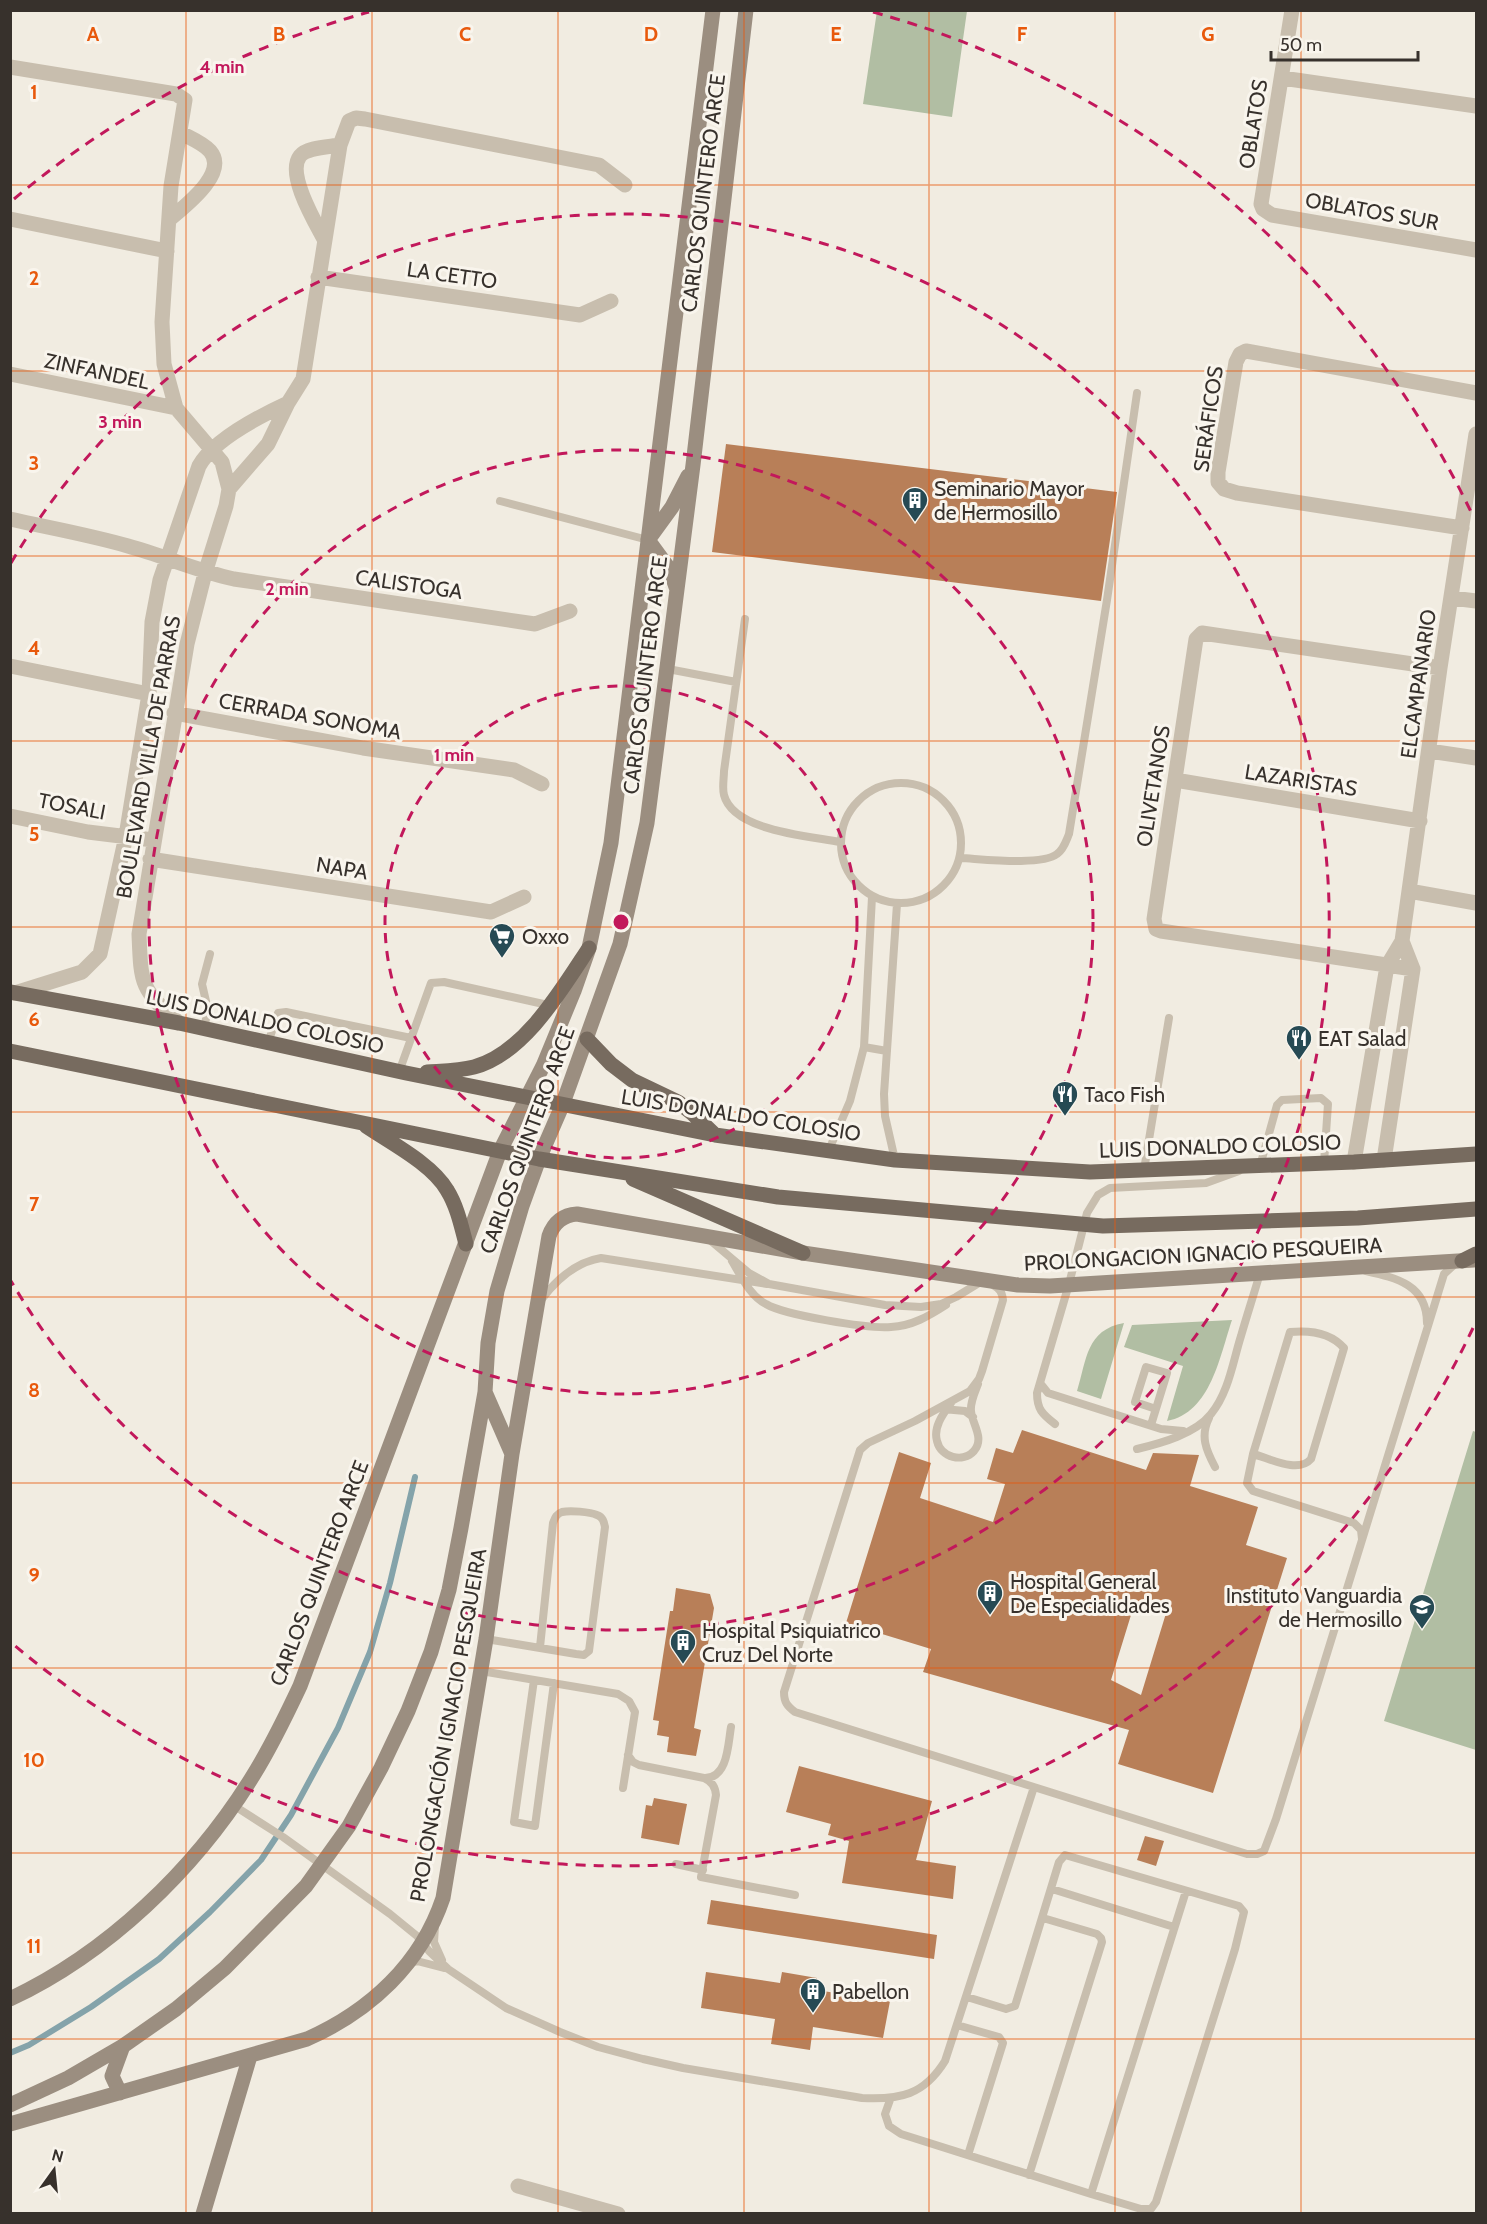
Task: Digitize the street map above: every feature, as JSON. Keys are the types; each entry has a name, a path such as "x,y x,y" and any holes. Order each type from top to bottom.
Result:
{"main road":[{"name":"CARLOS QUINTERO ARCE","path":"10,1999 63,1969 147,1904 185,1866 220,1825 250,1781 277,1734 300,1686 500,1151 543,1066 574,991 589,948 611,843 713,10"},
{"name":"CARLOS QUINTERO ARCE","path":"10,2105 68,2078 123,2046 176,2009 225,1968 306,1886 349,1826 381,1768 408,1711 431,1652 449,1590 484,1392 488,1343 497,1291 510,1242 539,1159 562,1106 620,944 647,823 693,465 746,10"},
{"path":"677,590 670,570 648,540 672,507 693,465"},
{"path":"403,1073 475,1067 499,1055 521,1039 589,948"},
{"name":"LUIS DONALDO COLOSIO","path":"13,993 204,1028 403,1073 715,1135 895,1160 1090,1172 1353,1162 1476,1154"},
{"path":"587,1039 611,1064 632,1080 678,1102 715,1135"},
{"path":"10,1051 539,1159 778,1197 1103,1226 1347,1218 1476,1209"},
{"path":"358,1121 428,1167 447,1189 458,1211 466,1244"},
{"path":"608,1169 803,1253"},
{"name":"PROLONGACION IGNACIO PESQUEIRA","path":"578,1214 803,1253 1018,1285 1069,1284 1469,1260"},
{"name":"PROLONGACIÓN IGNACIO PESQUEIRA","path":"10,2124 307,2039 343,2021 376,1997 404,1968 423,1942 443,1898 486,1639 512,1454 552,1229 564,1217 578,1214"},
{"path":"1469,1260 1476,1254"},
{"path":"484,1392 512,1454"},
{"path":"120,2093 112,2076 123,2046"},
{"path":"203,2214 250,2056"}],"street":[{"name":"OBLATOS","path":"1263,209 1261,204 1292,10"},
{"name":"BOULEVARD VILLA DE PARRAS","path":"10,67 181,96 185,104 171,186 162,322 164,364 176,408 222,462 229,489 187,644 139,934 141,976 157,1004 178,1023"},
{"path":"1282,78 1476,106"},
{"name":"BOULEVARD VILLA DE PARRAS","path":"229,489 268,444 288,403 303,379 340,145 349,121 356,118 365,119 598,165 625,186"},
{"path":"170,219 209,181 215,163 208,148 181,133"},
{"path":"324,239 299,184 296,172 297,162 300,155 309,151 340,145"},
{"name":"OBLATOS SUR","path":"1263,209 1272,215 1476,250"},
{"path":"10,219 167,251"},
{"name":"LA CETTO","path":"318,277 580,315 611,301"},
{"name":"SERÁFICOS","path":"1462,528 1236,493 1224,489 1218,482 1218,472 1236,362 1240,354 1246,351 1476,393"},
{"name":"ZINFANDEL","path":"10,374 176,408"},
{"name":"BOULEVARD VILLA DE PARRAS","path":"13,993 82,972 100,954 126,836 149,694 152,622 160,580 199,466 205,455 269,411 288,403"},
{"name":"ELCAMPANARIO","path":"1353,1162 1387,966 1402,941 1440,668 1476,440"},
{"name":"CALISTOGA","path":"10,519 127,545 205,573 234,579 535,624 570,611"},
{"path":"1452,598 1476,601"},
{"name":"OLIVETANOS","path":"1413,969 1156,929 1154,919 1196,639 1202,633 1440,668"},
{"path":"10,666 149,694"},
{"name":"CERRADA SONOMA","path":"174,713 363,748 514,770 542,784"},
{"path":"1429,751 1476,758"},
{"name":"LAZARISTAS","path":"1175,780 1420,821"},
{"name":"TOSALI","path":"10,816 88,832 153,840"},
{"name":"NAPA","path":"150,859 492,912 524,897"},
{"path":"1409,891 1476,903"},
{"name":"ELCAMPANARIO","path":"1402,941 1413,969"},
{"path":"1384,1160 1413,969"},
{"path":"518,2186 618,2214"}],"lane":[{"path":"960,858 1043,861 1057,855 1069,834 1107,600 1137,393"},
{"path":"500,501 648,540"},
{"path":"745,619 724,771 724,795 736,814 755,825 840,842"},
{"path":"668,669 736,682"},
{"path":"900,782 918,785 935,793 949,805 958,821 962,840 960,858 954,874 937,892 914,903 897,904 872,897 855,883 844,864 840,842 843,824 852,808 865,794 881,786 900,782"},
{"path":"828,1152 850,1101 864,1047 872,897"},
{"path":"895,1160 885,1116 884,1094 897,904"},
{"path":"204,1028 208,1010 202,984 210,954"},
{"path":"403,1073 411,1038 431,983 444,982 548,1005"},
{"path":"268,1042 278,1013 286,1012 411,1038"},
{"path":"1144,1170 1169,1018"},
{"path":"864,1047 887,1051"},
{"path":"1055,1424 1037,1407 1037,1393 1069,1284 1083,1224 1091,1203 1098,1194 1110,1188 1206,1183 1256,1166 1277,1105 1282,1100 1321,1098 1328,1104 1324,1163"},
{"path":"705,1236 749,1273 769,1284"},
{"path":"728,1255 745,1282 764,1304 778,1310 874,1327 892,1328 923,1319 982,1281 999,1288 1003,1294 1003,1300 971,1410 979,1438 975,1450 964,1458 953,1457 942,1451 937,1442 937,1428 954,1400"},
{"path":"538,1304 549,1290 574,1268 588,1260 601,1258 885,1305 921,1307 941,1304 957,1297"},
{"path":"979,1379 970,1391 868,1443 860,1450 784,1692 787,1706 795,1712 1247,1854 1257,1854 1264,1851 1276,1819 1444,1274 1451,1266 1469,1260"},
{"path":"1347,1268 1389,1277 1419,1294 1425,1304 1427,1329"},
{"path":"1215,1467 1208,1454 1203,1434 1227,1383 1260,1273"},
{"path":"1253,1454 1298,1466 1307,1464 1311,1459 1344,1348 1338,1341 1312,1331 1290,1332 1253,1454 1246,1483 1252,1491 1354,1523 1363,1522 1371,1515"},
{"path":"1151,1425 1156,1409 1167,1373 1146,1367 1135,1402 1156,1409"},
{"path":"1040,1383 1048,1393 1151,1425 1180,1432 1187,1431"},
{"path":"935,1410 965,1411 973,1417"},
{"path":"1137,1449 1156,1445 1187,1431 1211,1414"},
{"path":"486,1639 584,1654 589,1651 605,1527 598,1515 561,1512 555,1516 540,1647"},
{"path":"1354,1523 1361,1530 1362,1541"},
{"path":"481,1671 618,1694 629,1701 635,1712 623,1788"},
{"path":"534,1680 514,1822 534,1826 554,1683"},
{"path":"731,1726 701,1877 795,1895"},
{"path":"628,1755 633,1762 639,1765 704,1778 716,1788 716,1795"},
{"path":"704,1778 716,1776 724,1764"},
{"path":"233,1805 390,1914 423,1942 448,1969 506,2008 560,2032 621,2053 683,2068 862,2098 890,2100 924,2086 937,2075 945,2061 1034,1787"},
{"path":"890,2100 885,2114 894,2131 1147,2210 1154,2206 1241,1928 1244,1912 1239,1906 1065,1855 1059,1862 1015,2006 1006,2009 967,1997"},
{"path":"676,1864 703,1870"},
{"path":"1052,1889 1174,1927"},
{"path":"1091,2194 1186,1891"},
{"path":"437,1915 434,1942 448,1969"},
{"path":"1029,2175 1102,1942 1097,1934 1043,1918"},
{"path":"404,1968 417,1961 448,1969"},
{"path":"957,2025 999,2037 1003,2043 968,2155"}],"green space":[{"path":"877,11 967,11 952,117 863,104"},
{"path":"1232,1320 1218,1365 1204,1395 1182,1416 1167,1421 1183,1366 1124,1347 1132,1325"},
{"path":"1124,1323 1101,1399 1077,1391 1086,1357 1095,1339 1111,1327"},
{"path":"1473,1431 1476,1432 1476,1750 1384,1721"}],"building":[{"name":"Seminario Mayor de Hermosillo","path":"726,444 1117,492 1101,601 712,552"},
{"name":"Hospital General De Especialidades","path":"1022,1430 1146,1470 1153,1453 1199,1455 1190,1486 1258,1507 1246,1545 1287,1558 1213,1793 1118,1764 1129,1730 923,1672 931,1649 846,1623 899,1452 931,1463 920,1498 993,1522 1005,1484 987,1479 996,1448 1013,1453","holes":["1135,1602 1167,1610 1141,1695 1111,1680"]},
{"name":"Hospital Psiquiatrico Cruz Del Norte","path":"676,1588 710,1594 714,1608 694,1728 701,1730 696,1756 667,1752 669,1737 657,1735 659,1721 653,1720 670,1611 673,1611"},
{"path":"799,1766 932,1801 916,1860 956,1866 953,1899 842,1883 849,1841 828,1835 831,1824 786,1812"},
{"path":"654,1798 687,1804 679,1845 641,1838 646,1805 652,1806"},
{"path":"1145,1836 1164,1841 1156,1866 1137,1860"},
{"path":"711,1900 937,1935 934,1959 707,1924"},
{"name":"Pabellon","path":"706,1972 780,1983 782,1972 817,1978 816,1990 890,2001 883,2038 813,2027 810,2050 771,2044 775,2019 701,2008"}],"waterway":[{"path":"10,2053 29,2045 91,2007 159,1959 261,1860 291,1815 338,1728 370,1652 390,1583 415,1477"}],"place":[{"name":"Seminario Mayor de Hermosillo","path":"915,523"},
{"name":"Oxxo","path":"502,959"},
{"name":"EAT Salad","path":"1299,1061"},
{"name":"Taco Fish","path":"1065,1117"},
{"name":"Hospital General De Especialidades","path":"990,1616"},
{"name":"Instituto Vanguardia de Hermosillo","path":"1422,1630"},
{"name":"Hospital Psiquiatrico Cruz Del Norte","path":"683,1665"},
{"name":"Pabellon","path":"813,2014"}]}
